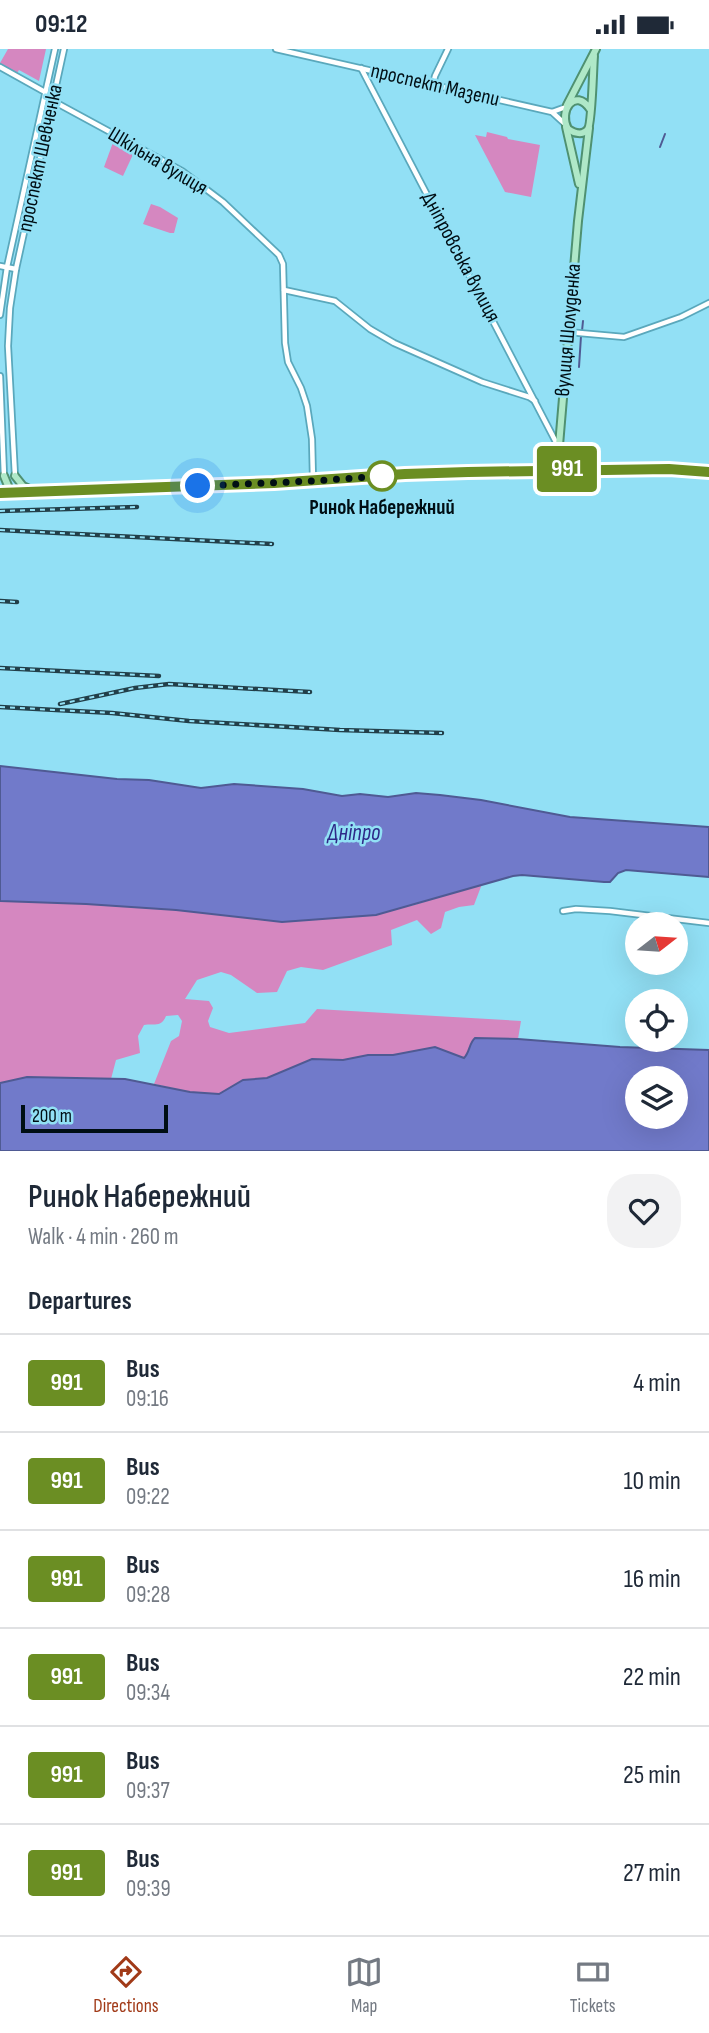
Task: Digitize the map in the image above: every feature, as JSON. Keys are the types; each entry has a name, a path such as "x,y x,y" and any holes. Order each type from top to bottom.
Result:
{"main road":[{"path":"595,53 589,128 585,132 570,131 565,124 566,107 595,53"},
{"path":"566,107 573,101 581,101 590,109"},
{"name":"вулиця Шолуденка","path":"565,124 581,191"},
{"name":"вулиця Шолуденка","path":"557,469 589,128"},
{"path":"0,493 557,469 709,471"},
{"path":"4,476 11,492"},
{"path":"0,484 4,476"},
{"path":"15,476 23,486 36,491"},
{"path":"11,492 15,476"}],"street":[{"name":"проспект Шевченка","path":"0,315 7,268 55,49"},
{"name":"проспект Шевченка","path":"15,476 8,326 16,269 64,49"},
{"name":"проспект Мазепи","path":"276,49 552,112 565,124"},
{"path":"433,84 448,49"},
{"path":"0,67 46,93"},
{"name":"Дніпровська вулиця","path":"361,68 558,446"},
{"name":"Шкільна вулиця","path":"52,100 182,171 216,197 279,255 283,264 283,290"},
{"path":"552,112 566,107"},
{"path":"31,160 40,163"},
{"path":"0,266 16,269"},
{"path":"313,481 312,439 307,406 288,362 283,290 335,301 370,329 394,342 482,382 536,401"},
{"path":"568,332 624,337 681,317 709,303"},
{"path":"0,376 4,476"},
{"path":"3,444 13,444"},
{"path":"563,911 610,911 709,922"}],"shaded area":[{"path":"8,49 46,49 39,81 0,63"},
{"path":"487,132 540,145 531,197 505,192 475,135 486,137"},
{"path":"115,137 136,148 123,176 104,167"},
{"path":"151,204 178,218 174,233 143,224"},
{"path":"482,884 474,905 445,912 441,928 431,934 417,920 391,930 392,945 323,970 301,967 287,971 277,992 257,993 231,975 221,972 197,980 185,999 209,1001 213,1008 208,1021 210,1027 229,1033 305,1023 317,1009 521,1021 518,1039 480,1038 472,1041 464,1058 435,1047 343,1060 312,1059 267,1078 243,1080 220,1094 190,1092 154,1084 171,1041 179,1036 182,1021 178,1015 166,1016 159,1024 144,1025 138,1036 140,1053 116,1060 111,1079 27,1077 0,1083 0,901 176,910 282,922 360,917 414,905"}],"water":[{"name":"Дніпро","path":"0,766 149,780 201,788 234,784 303,789 342,796 360,794 388,797 416,793 440,795 570,817 709,827 709,877 626,870 618,873 610,882 604,882 522,875 376,915 282,922 176,910 0,901"},
{"path":"475,1038 625,1047 625,1052 709,1050 709,1151 0,1151 0,1083 27,1077 125,1079 190,1092 219,1094 243,1080 267,1078 312,1059 343,1060 435,1047 464,1058"}],"waterway":[{"path":"660,147 665,134"},
{"path":"582,331 583,321"},
{"path":"579,367 581,336"}],"railway":[{"path":"0,511 137,507"},
{"path":"0,530 272,544"},
{"path":"0,601 17,602"},
{"path":"0,668 159,676"},
{"path":"60,704 135,688 169,684 310,692"},
{"path":"0,707 340,730 442,733"}],"bus line":[{"name":"991","path":"0,493 557,469 669,469 709,472"}],"place":[{"name":"Ринок Набережний","path":"382,476"}],"route":[{"path":"198,486 382,476"}]}
